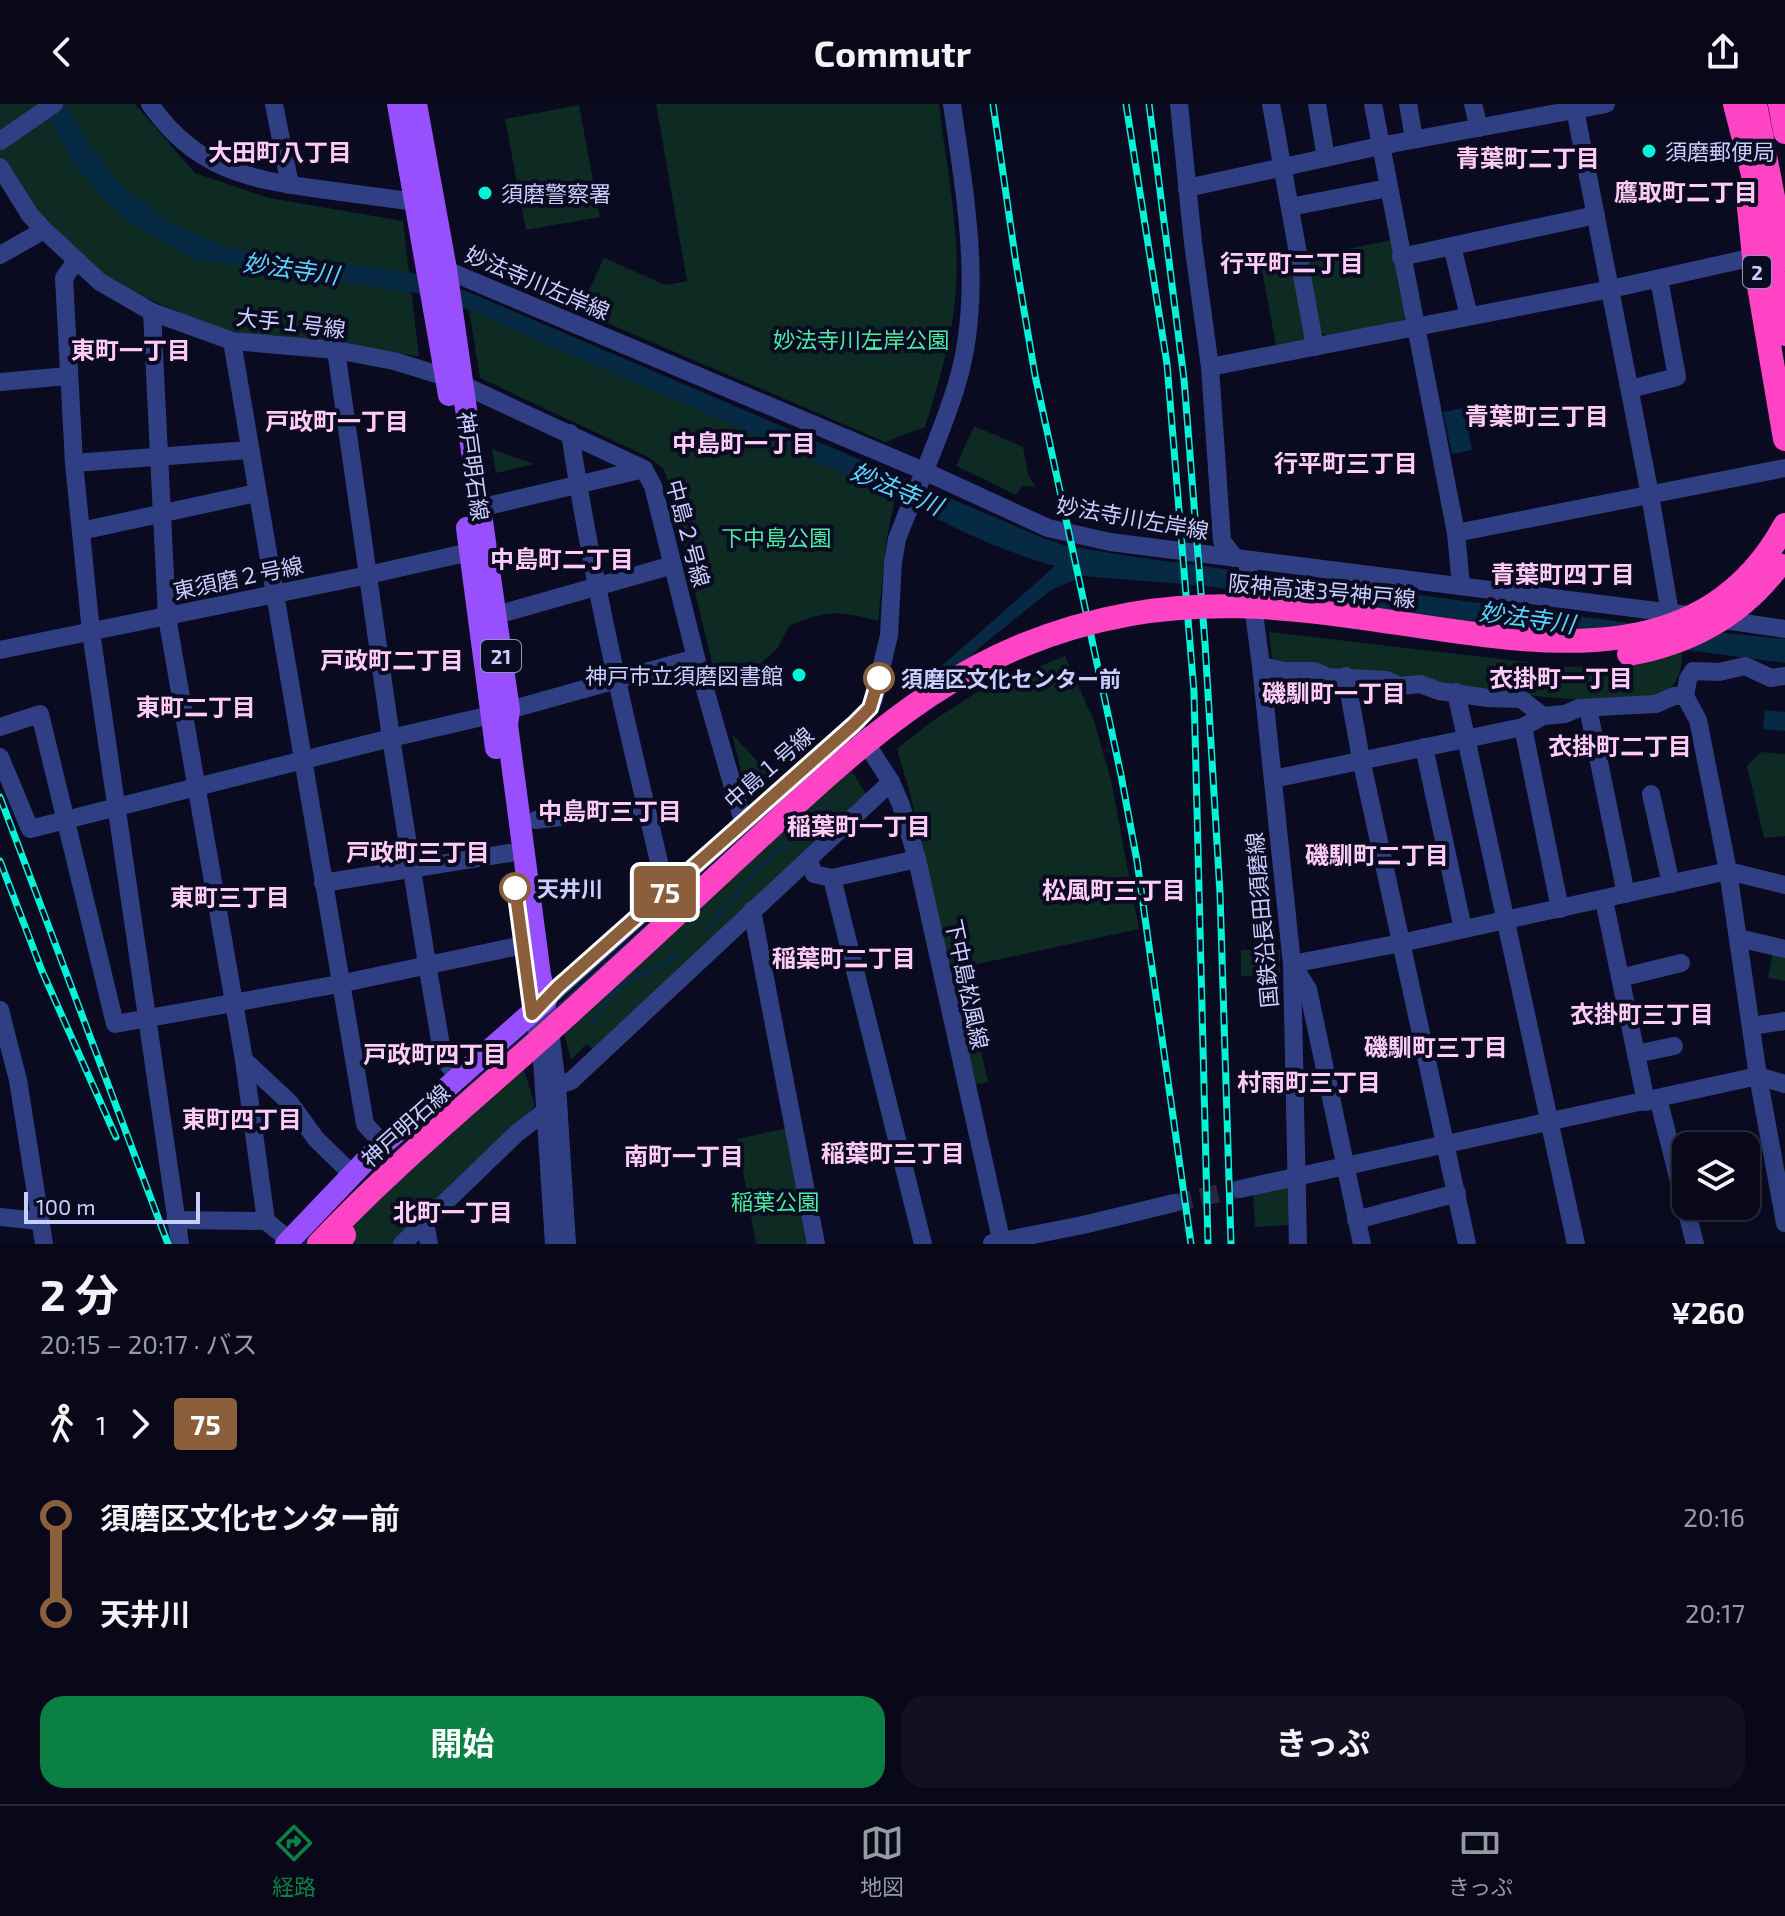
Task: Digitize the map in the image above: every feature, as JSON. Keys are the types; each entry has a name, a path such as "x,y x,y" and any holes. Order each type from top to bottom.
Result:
{"highway":[{"name":"2","path":"1736,104 1754,257 1785,439"},
{"path":"1736,104 1785,334"},
{"path":"1755,104 1785,259"},
{"path":"1768,104 1785,190"},
{"path":"1780,104 1785,132"},
{"name":"阪神高速3号神戸線","path":"319,1244 376,1185 573,1010 834,768 898,716 967,670 1008,652 1087,625 1171,608 1260,607 1539,640 1625,639 1675,625 1721,601 1760,564 1782,524"},
{"name":"阪神高速3号神戸線","path":"339,1241 519,1068 843,777 905,727 974,683 1010,666 1086,641 1175,623 1215,621 1307,626 1549,656 1620,655 1665,646 1714,626 1754,595 1785,557"}],"main road":[{"name":"神戸明石線","path":"398,104 416,202 438,275"},
{"name":"神戸明石線","path":"416,104 500,712 510,853 523,945 544,1022"},
{"name":"神戸明石線","path":"454,381 479,508 478,550"},
{"name":"神戸明石線","path":"500,712 507,725 544,1022"},
{"name":"神戸明石線","path":"288,1242 351,1173 380,1152 458,1078 544,1022"}],"street":[{"path":"0,141 54,104"},
{"path":"150,104 182,142 218,166 243,176 416,202"},
{"path":"274,104 290,185"},
{"name":"中島１号線","path":"544,1022 666,891 743,822 862,737 889,635 897,539 956,388 967,330 970,252 952,104"},
{"path":"1271,104 1315,347"},
{"path":"1317,104 1326,158"},
{"path":"1373,104 1456,533 1461,586"},
{"path":"1408,104 1414,139"},
{"path":"1473,104 1479,128"},
{"path":"1187,188 1414,139 1575,107 1606,104"},
{"path":"1185,105 1187,188 1210,367 1222,541 1244,563"},
{"path":"1575,107 1650,495 1678,614 1735,579 1782,524"},
{"name":"大手１号線","path":"0,167 30,215 76,261 100,282 152,312 232,341 336,350 394,361 454,381"},
{"path":"1290,207 1388,188"},
{"path":"1401,257 1596,215"},
{"path":"0,255 44,230"},
{"path":"1452,246 1469,316"},
{"path":"1210,367 1611,289 1754,257"},
{"path":"76,261 64,278 74,463 91,632 180,1244"},
{"name":"妙法寺川左岸線","path":"438,275 921,478 1048,528 1110,542 1244,563 1461,586 1785,629"},
{"path":"1630,389 1677,377 1659,279"},
{"path":"152,312 167,617 244,1060 266,1221 288,1242"},
{"path":"232,341 365,1124 396,1182"},
{"path":"336,350 391,738 427,964 443,1057 458,1078"},
{"path":"0,382 68,376"},
{"name":"中島２号線","path":"454,381 644,469 653,486 696,658 743,822"},
{"path":"570,433 617,680 666,891"},
{"path":"74,463 249,450"},
{"path":"1456,533 1785,468"},
{"path":"479,508 644,469"},
{"path":"81,531 256,493"},
{"name":"東須磨２号線","path":"0,650 478,550"},
{"name":"国鉄沿長田須磨線","path":"1244,563 1252,594 1261,666 1292,964 1298,1244"},
{"path":"507,612 673,565"},
{"path":"0,757 30,829 500,712 696,658"},
{"path":"1261,666 1285,671 1314,671 1328,677 1386,680 1399,686 1420,684 1439,691 1488,698 1521,699 1543,716"},
{"path":"1785,676 1771,678 1745,666 1719,672 1701,669 1693,671 1688,679 1685,696 1698,720 1728,871 1758,1076 1785,1223"},
{"path":"1346,676 1361,759 1467,1244"},
{"path":"1456,692 1576,1244"},
{"path":"1273,779 1523,727 1543,716 1565,714 1579,708 1656,704 1674,696 1685,696"},
{"path":"1588,708 1626,894"},
{"path":"0,727 40,714 115,1024 339,984 523,945"},
{"path":"1523,727 1560,909"},
{"name":"下中島松風線","path":"862,737 891,782 917,859 998,1243"},
{"path":"1424,747 1463,929"},
{"path":"557,1085 571,1081 891,782"},
{"path":"1651,794 1671,884"},
{"path":"536,820 646,806"},
{"path":"323,883 510,853"},
{"path":"808,859 814,874 832,878 917,859"},
{"path":"1362,1244 1308,989 1292,964 1604,900 1728,871 1785,885"},
{"path":"832,878 923,1244"},
{"path":"1604,900 1636,1054 1695,1244"},
{"path":"752,910 816,1244"},
{"path":"1738,938 1785,949"},
{"path":"1620,978 1681,963"},
{"path":"0,1010 9,1077 44,1244"},
{"path":"1751,1026 1785,1021"},
{"path":"544,1022 557,1085 567,1244"},
{"path":"544,1022 554,1244"},
{"path":"1636,1054 1674,1046"},
{"path":"1294,1062 1322,1056"},
{"path":"244,1060 290,1103 316,1139 351,1173"},
{"path":"1240,1189 1758,1076 1785,1084"},
{"path":"402,1244 517,1133 547,1110"},
{"path":"1356,1220 1457,1193"},
{"path":"998,1243 1085,1235 1174,1203"},
{"path":"0,1217 39,1221"},
{"path":"175,1220 266,1221"},
{"path":"425,1222 429,1244"}],"green space":[{"path":"0,104 135,104 195,173 269,198 403,221 419,356 216,329 115,284 39,220 0,157"},
{"name":"妙法寺川左岸公園","path":"656,104 939,104 957,266 949,341 925,427 885,442 579,311 604,258 666,285 687,281"},
{"path":"579,105 600,217 526,230 505,119"},
{"path":"1392,240 1407,314 1402,322 1327,336 1321,332 1307,257"},
{"path":"1295,264 1308,340 1276,346 1262,270"},
{"name":"下中島公園","path":"469,310 896,494 886,543 878,621 833,613 789,626 777,649 740,682 717,684 663,468 646,456 480,378"},
{"path":"974,426 1023,447 1028,474 1035,487 1022,486 1016,495 956,466"},
{"path":"492,449 534,464 496,473"},
{"path":"1269,632 1568,667 1625,665 1682,650 1682,656 1676,680 1663,694 1623,700 1570,699 1272,660"},
{"path":"1065,656 1094,721 1111,780 1139,929 950,970 897,749 977,692"},
{"path":"732,734 772,777 762,787 743,779"},
{"path":"1761,752 1785,754 1785,836 1764,838 1747,766"},
{"path":"850,768 866,794 594,1050 586,1044 571,1060 564,1032"},
{"path":"1241,950 1280,950 1280,976 1241,976"},
{"path":"1773,951 1785,953 1785,981 1768,978"},
{"path":"965,979 988,1082 970,1086 947,983"},
{"path":"522,1063 535,1106 397,1244 330,1244"},
{"name":"稲葉公園","path":"787,1128 810,1244 756,1244 737,1139"},
{"path":"1290,1183 1290,1225 1255,1227 1253,1193"}],"water":[{"name":"妙法寺川","path":"40,104 65,104 94,151 122,186 171,223 229,248 413,273 466,291 1066,546 1645,625 1785,639 1785,663 1206,586 1083,576 1051,590 980,647 564,1030 516,1067 332,1244 302,1244 388,1158 836,753 911,693 1055,566 974,536 897,497 467,309 416,293 194,259 129,222 105,200 76,166"},
{"path":"1464,408 1472,450 1452,454 1443,412"},
{"path":"1765,710 1785,712 1785,731 1763,729"}],"waterway":[{"path":"707,930 757,870 825,807"},
{"path":"593,1022 619,988 676,956"}],"tunnel":[{"path":"1174,1203 1240,1189"}],"railway":[{"path":"993,104 1035,375 1137,861 1191,1244"},
{"path":"1126,104 1167,364 1194,692 1208,1244"},
{"path":"1149,104 1184,379 1205,643 1220,893 1231,1244"},
{"path":"0,797 168,1244"},
{"path":"0,861 42,971 116,1137"}],"bus line":[{"name":"75","path":"515,888 532,1014 558,987 854,724 870,708 879,678"}],"place":[{"name":"須磨郵便局","path":"1649,151"},
{"name":"須磨警察署","path":"485,193"},
{"name":"神戸市立須磨図書館","path":"799,675"},
{"name":"須磨区文化センター前","path":"879,678"},
{"name":"天井川","path":"515,888"}],"district":[{"name":"大田町八丁目","path":"280,151"},
{"name":"青葉町二丁目","path":"1528,157"},
{"name":"鷹取町二丁目","path":"1686,191"},
{"name":"行平町二丁目","path":"1292,262"},
{"name":"東町一丁目","path":"131,349"},
{"name":"青葉町三丁目","path":"1537,415"},
{"name":"戸政町一丁目","path":"337,420"},
{"name":"中島町一丁目","path":"744,442"},
{"name":"行平町三丁目","path":"1346,462"},
{"name":"中島町二丁目","path":"562,558"},
{"name":"青葉町四丁目","path":"1563,573"},
{"name":"戸政町二丁目","path":"392,659"},
{"name":"衣掛町一丁目","path":"1561,677"},
{"name":"磯馴町一丁目","path":"1334,692"},
{"name":"東町二丁目","path":"196,706"},
{"name":"衣掛町二丁目","path":"1620,745"},
{"name":"中島町三丁目","path":"610,810"},
{"name":"稲葉町一丁目","path":"859,825"},
{"name":"戸政町三丁目","path":"418,851"},
{"name":"磯馴町二丁目","path":"1377,854"},
{"name":"松風町三丁目","path":"1114,889"},
{"name":"東町三丁目","path":"230,896"},
{"name":"稲葉町二丁目","path":"844,957"},
{"name":"衣掛町三丁目","path":"1642,1013"},
{"name":"磯馴町三丁目","path":"1436,1046"},
{"name":"戸政町四丁目","path":"435,1053"},
{"name":"村雨町三丁目","path":"1309,1081"},
{"name":"東町四丁目","path":"242,1118"},
{"name":"稲葉町三丁目","path":"893,1152"},
{"name":"南町一丁目","path":"684,1155"},
{"name":"北町一丁目","path":"453,1211"}]}
